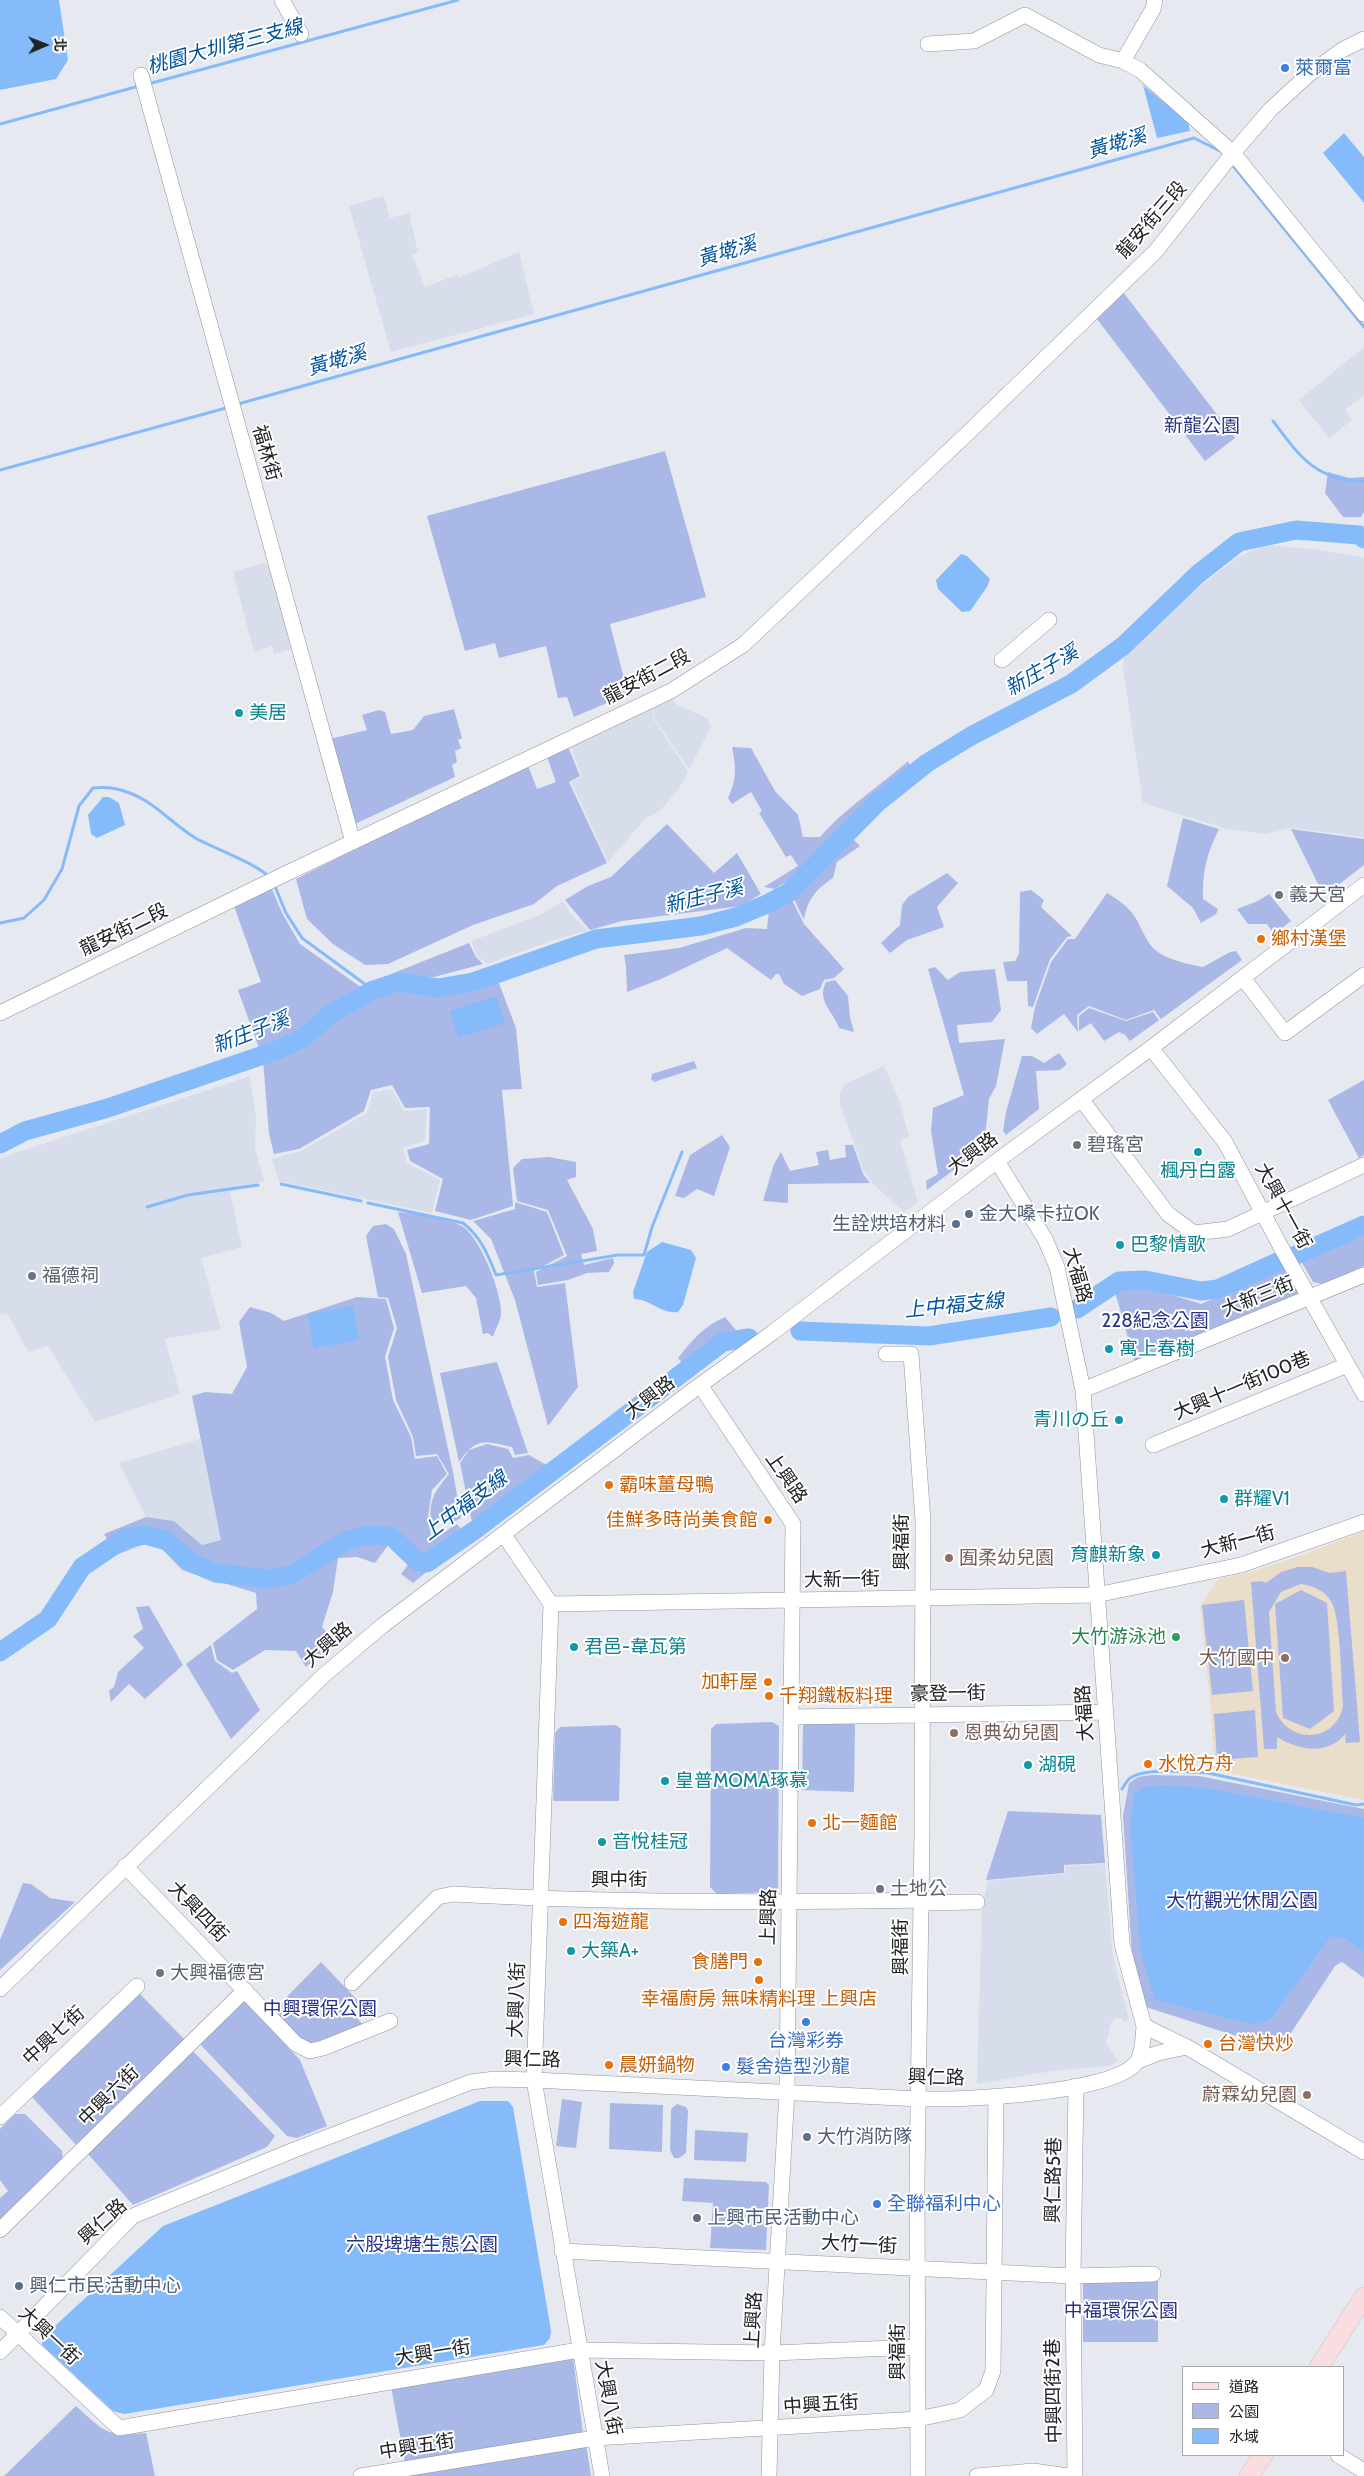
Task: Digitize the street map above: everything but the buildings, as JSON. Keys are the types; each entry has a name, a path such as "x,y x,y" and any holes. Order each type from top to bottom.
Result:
{"main road":[{"path":"1320,2366 1364,2297"},
{"path":"1249,2476 1261,2456"}],"street":[{"path":"282,0 301,34"},
{"path":"1123,61 1154,9 1155,0"},
{"path":"928,44 974,41 1025,15 1100,55 1123,61 1140,70 1233,153 1364,314"},
{"name":"龍安街三段","path":"971,430 1156,251 1233,153 1271,109 1308,75 1342,50 1364,39"},
{"name":"福林街","path":"141,75 353,842"},
{"name":"龍安街二段","path":"0,1013 283,874 672,691 743,645 971,430"},
{"path":"1002,660 1049,620"},
{"name":"大興路","path":"0,1990 125,1866 340,1660 700,1385 772,1333 997,1161 1151,1048 1364,885"},
{"path":"1243,978 1285,1033 1364,975"},
{"name":"大興十一街","path":"1151,1048 1225,1142 1263,1214 1364,1394"},
{"path":"1081,1099 1168,1214 1194,1232 1228,1229 1364,1165"},
{"name":"大福路","path":"997,1161 1045,1240 1057,1267 1083,1390 1122,1944 1144,2026"},
{"name":"大新三街","path":"1083,1390 1364,1275"},
{"name":"興福街","path":"886,1354 911,1354 922,1496 918,2476"},
{"name":"大興十一街100巷","path":"1153,1445 1347,1365"},
{"name":"上興路","path":"700,1385 793,1524 794,1600 787,2092 772,2353 769,2476"},
{"name":"大新一街","path":"551,1604 1096,1595 1242,1564 1364,1522"},
{"path":"504,1535 551,1604"},
{"name":"大興八街","path":"551,1604 534,2080 602,2476"},
{"name":"豪登一街","path":"792,1717 1105,1712"},
{"name":"大興四街","path":"125,1866 296,2044 310,2051 323,2048 390,2021"},
{"name":"興中街","path":"352,1983 438,1897 453,1894 540,1899 789,1903 977,1902"},
{"name":"中興七街","path":"0,2117 137,1986"},
{"name":"中興六街","path":"0,2230 245,1990"},
{"path":"1138,2062 1144,2026 1187,2047 1364,2152"},
{"name":"興仁路","path":"0,2352 134,2216 294,2150 471,2082 495,2079 534,2080 959,2100 996,2097 1107,2081 1126,2072 1138,2062 1158,2053 1187,2047"},
{"name":"興仁路5巷","path":"1073,2276 1076,2086"},
{"name":"中興五街","path":"361,2476 595,2438 918,2419 960,2410 986,2390 993,2371 996,2097"},
{"name":"大竹一街","path":"562,2251 1073,2276 1154,2274"},
{"name":"中興四街2巷","path":"1073,2276 1075,2476"},
{"name":"大興一街","path":"0,2318 119,2428 579,2350 772,2353 918,2347"},
{"path":"1340,2456 1364,2471"},
{"path":"977,2476 1033,2471 1068,2476"}],"shaded area":[{"path":"384,196 390,218 409,213 418,252 412,255 425,287 457,275 459,278 519,252 534,314 391,352 349,206"},
{"path":"1364,347 1364,395 1345,410 1352,420 1329,438 1299,400"},
{"path":"1265,545 1311,549 1364,557 1364,837 1291,828 1265,834 1227,829 1143,803 1123,668 1124,657 1189,595 1238,557"},
{"path":"263,563 269,567 292,649 274,654 272,646 254,652 233,572"},
{"path":"671,695 676,704 707,718 711,727 689,769 655,719 653,702"},
{"path":"652,703 654,720 688,771 680,787 661,810 646,818 608,862 571,782 582,776 569,743"},
{"path":"563,901 571,914 588,931 557,939 487,964 477,956 471,941 540,915"},
{"path":"884,1066 899,1099 909,1137 900,1140 918,1202 904,1212 872,1183 864,1172 840,1104 840,1092 845,1084"},
{"path":"250,1076 256,1118 255,1148 264,1181 230,1192 242,1247 201,1258 221,1329 165,1339 180,1394 95,1422 48,1346 28,1352 7,1313 0,1315 0,1158"},
{"path":"392,1089 404,1111 427,1109 425,1141 403,1148 407,1163 440,1180 432,1213 279,1181 272,1159 301,1151 367,1113 373,1092"},
{"path":"200,1439 222,1540 202,1545 174,1521 146,1517 119,1463"},
{"name":"大竹國中","path":"1364,1531 1364,1800 1214,1770 1211,1710 1200,1606 1219,1579 1253,1571 1300,1556"},
{"path":"1105,1864 1113,1957 1129,2020 1124,2022 1121,2018 1116,2018 1111,2023 1106,2043 1118,2061 1108,2066 1052,2071 977,2084 982,1906 988,1881 1065,1874 1065,1866"}],"green space":[{"name":"新龍公園","path":"1123,292 1235,438 1205,461 1097,319"},
{"path":"665,451 706,597 610,624 628,694 574,717 567,697 558,698 546,646 499,658 495,643 465,651 427,516"},
{"path":"1328,472 1349,478 1364,477 1364,512 1361,517 1343,517 1325,493"},
{"path":"454,709 462,738 458,740 461,748 455,751 457,762 452,765 455,777 355,824 330,739 367,730 362,715 379,710 385,712 391,734 413,730 424,716"},
{"path":"567,744 580,776 569,782 607,863 557,886 534,904 473,925 388,964 365,965 333,944 307,919 296,879 527,763 537,789 556,782 546,754"},
{"path":"732,747 751,748 775,791 798,815 803,837 820,837 851,807 908,761 911,767 854,817 803,871 775,889 764,887 798,866 791,855 786,857 759,813 762,811 751,792 732,804 728,798 735,773"},
{"path":"1183,818 1219,829 1211,846 1203,880 1203,899 1218,909 1216,914 1201,923 1193,908 1167,886"},
{"path":"667,824 714,873 737,853 761,894 741,906 622,921 590,930 565,900 588,886 611,877"},
{"path":"1291,829 1364,839 1364,865 1324,896"},
{"path":"851,837 860,846 837,862 833,878 813,896 807,907 804,920 793,897"},
{"path":"947,873 958,883 937,907 944,927 907,940 890,953 881,943 900,925 902,905 908,897"},
{"path":"272,889 282,913 300,944 362,988 327,1006 298,1034 259,1048 238,990 261,982 234,906"},
{"path":"1031,890 1044,900 1041,907 1072,936 1067,937 1050,959 1033,1007 1028,1006 1027,981 1007,981 1003,962 1015,961 1019,954 1020,892"},
{"path":"1107,893 1121,902 1136,918 1153,948 1169,958 1203,967 1230,952 1236,951 1242,960 1161,1019 1154,1010 1126,1020 1089,1006 1077,1015 1078,1032 1064,1014 1037,1034 1031,1028 1035,1007 1051,962 1068,939 1075,939"},
{"path":"1269,894 1291,921 1274,934 1267,924 1248,924 1237,909 1258,901"},
{"path":"792,900 804,924 844,969 834,978 824,980 820,989 802,996 784,984 779,974 776,974 771,980 727,948 661,979 627,992 624,955 679,948 746,928 767,929 769,909"},
{"path":"469,943 476,957 483,964 434,977 391,977 391,974"},
{"path":"935,967 948,980 960,972 995,969 1001,1010 992,1022 957,1025 959,1043 1005,1039 996,1086 989,1099 984,1147 927,1190 926,1181 938,1174 931,1131 933,1108 964,1095 928,969"},
{"path":"497,978 516,1028 522,1089 502,1090 513,1206 471,1220 435,1211 443,1179 410,1161 407,1150 429,1144 430,1107 405,1108 392,1085 371,1090 364,1111 299,1149 274,1154 269,1134 263,1060 307,1045 337,1017 376,996 397,991 442,994 479,986"},
{"path":"835,980 848,996 854,1032 839,1028 824,1001 823,989 826,982"},
{"path":"1089,1008 1126,1021 1153,1012 1159,1020 1130,1041 1119,1032 1104,1041 1091,1023 1079,1031 1079,1016"},
{"path":"1059,1053 1067,1064 1060,1070 1036,1071 1039,1109 1006,1135 1003,1131 1006,1112 1022,1056 1032,1056 1044,1063"},
{"path":"694,1061 697,1068 654,1082 651,1079 652,1074"},
{"path":"1364,1080 1364,1155 1359,1158 1328,1100"},
{"path":"722,1135 730,1147 714,1196 697,1189 684,1198 675,1196 690,1155"},
{"path":"845,1145 853,1145 863,1174 870,1183 788,1184 788,1203 763,1201 774,1164 781,1152 790,1171 819,1165 816,1152 828,1150 830,1160 846,1157"},
{"path":"549,1157 576,1162 576,1177 567,1180 593,1229 597,1251 581,1254 584,1265 613,1258 614,1263 609,1272 587,1273 568,1280 538,1285 536,1272 567,1256 548,1210 517,1201 513,1168 522,1159"},
{"path":"515,1202 547,1212 564,1255 534,1271 537,1287 565,1283 578,1387 548,1426 515,1300 491,1239 473,1221 515,1209"},
{"path":"398,1212 449,1221 462,1226 469,1232 483,1253 501,1306 500,1320 493,1337 488,1333 483,1334 476,1298 466,1286 422,1293"},
{"path":"386,1224 394,1229 406,1254 453,1472 461,1518 450,1524 446,1518 431,1526 433,1497 449,1474 437,1454 416,1456 413,1437 396,1400 388,1357 397,1328 388,1298 378,1297 366,1236 373,1226"},
{"path":"1364,1233 1364,1266 1323,1284 1313,1282 1301,1261"},
{"name":"228紀念公園","path":"1289,1266 1301,1285 1298,1296 1135,1363 1115,1292 1126,1286 1141,1285 1201,1304"},
{"path":"357,1297 386,1299 394,1328 385,1357 393,1400 411,1437 415,1459 437,1456 447,1474 432,1490 428,1517 431,1535 439,1536 456,1524 460,1527 463,1542 413,1583 401,1574 416,1554 395,1536 375,1563 357,1557 338,1558 333,1592 322,1627 334,1641 306,1667 296,1651 265,1650 233,1670 217,1660 213,1643 257,1609 256,1593 182,1570 161,1548 144,1544 116,1555 104,1534 146,1517 174,1521 202,1545 221,1540 192,1396 205,1392 232,1394 247,1367 239,1322 250,1307 271,1313 284,1321"},
{"path":"725,1317 740,1335 689,1371 678,1358 698,1334"},
{"path":"497,1362 528,1453 515,1455 512,1447 494,1443 481,1443 471,1448 459,1462 440,1373"},
{"path":"487,1444 508,1449 513,1458 529,1455 550,1467 474,1526 460,1463 469,1450"},
{"path":"1298,1567 1312,1567 1330,1573 1346,1571 1360,1742 1346,1743 1345,1734 1330,1746 1313,1749 1285,1742 1277,1737 1277,1749 1264,1749 1251,1582 1262,1581 1266,1583 1281,1572","holes":["1301,1584 1318,1589 1331,1601 1339,1635 1343,1706 1339,1718 1332,1727 1312,1735 1291,1730 1283,1723 1276,1712 1269,1612 1281,1592"]},
{"path":"1301,1590 1327,1603 1334,1711 1310,1729 1283,1718 1275,1604"},
{"path":"1244,1600 1253,1691 1212,1695 1202,1605"},
{"path":"149,1606 183,1665 145,1699 129,1684 111,1702 109,1691 114,1687 118,1672 144,1648 133,1636 143,1629 136,1607"},
{"path":"211,1645 215,1661 232,1673 237,1671 260,1710 231,1739 186,1664"},
{"path":"1255,1710 1258,1757 1217,1760 1214,1714"},
{"path":"807,1721 850,1721 855,1725 854,1792 802,1790 803,1726"},
{"path":"772,1722 779,1726 778,1892 717,1894 710,1887 711,1729 716,1724"},
{"path":"616,1725 621,1729 619,1801 553,1801 555,1733 560,1727"},
{"name":"大竹觀光休閒公園","path":"1151,1775 1199,1776 1364,1809 1364,1978 1342,1962 1335,1966 1283,2045 1264,2045 1146,2007 1132,1955 1123,1816 1129,1783 1138,1777"},
{"path":"1008,1811 1101,1815 1105,1863 1064,1865 1064,1873 986,1880"},
{"path":"23,1883 31,1884 50,1898 75,1902 0,1970 0,1940"},
{"name":"中興環保公園","path":"321,1962 361,2004 352,2012 363,2025 337,2038 306,2045 272,2012"},
{"path":"139,1993 187,2042 77,2146 32,2097"},
{"path":"243,1998 300,2060 327,2126 297,2138 287,2136 199,2043"},
{"path":"193,2051 275,2136 267,2147 133,2205 88,2154"},
{"path":"562,2099 582,2102 576,2148 556,2146"},
{"path":"610,2103 663,2105 662,2152 609,2149"},
{"path":"677,2104 686,2107 688,2111 686,2153 679,2158 674,2158 670,2150 671,2109"},
{"path":"15,2114 25,2114 62,2151 63,2162 0,2221 0,2198 8,2191 0,2180 0,2129"},
{"path":"695,2130 748,2133 746,2162 694,2160"},
{"path":"684,2178 766,2182 769,2185 766,2250 710,2248 713,2203 682,2201"},
{"name":"中福環保公園","path":"1158,2279 1158,2342 1083,2342 1083,2281"},
{"path":"573,2357 583,2433 405,2464 391,2386"},
{"path":"76,2406 107,2431 122,2434 146,2433 155,2476 4,2476"},
{"path":"586,2444 591,2476 407,2476"}],"water":[{"path":"0,0 59,0 68,60 56,79 0,90"},
{"path":"1143,85 1188,122 1190,131 1157,138"},
{"path":"1344,133 1364,157 1364,203 1323,153"},
{"path":"961,554 967,556 990,579 987,587 970,611 962,612 938,589 936,580"},
{"path":"103,797 109,797 119,803 125,825 97,838 91,834 88,815"},
{"path":"496,996 505,1023 458,1038 450,1011"},
{"path":"662,1242 691,1250 696,1258 683,1305 678,1312 667,1311 646,1301 634,1299 633,1292 647,1252"},
{"path":"353,1306 359,1340 314,1348 308,1314"},
{"name":"大竹觀光休閒公園","path":"1163,1785 1206,1788 1364,1818 1364,1952 1344,1938 1331,1936 1269,2021 1253,2025 1155,2000 1141,1953 1130,1827 1134,1793 1145,1787"},
{"name":"六股埤塘生態公園","path":"480,2101 508,2101 513,2107 551,2331 550,2338 544,2345 124,2414 113,2411 42,2345 42,2338 163,2226"}],"waterway":[{"name":"桃園大圳第三支線","path":"148,84 458,0"},
{"name":"桃園大圳第三支線","path":"0,124 139,86"},
{"name":"黃墘溪","path":"238,404 1194,138 1222,152"},
{"name":"黃墘溪","path":"1234,167 1364,327"},
{"name":"黃墘溪","path":"0,470 226,408"},
{"path":"1273,421 1291,445 1310,464 1333,477 1364,481"},
{"name":"新庄子溪","path":"0,1144 25,1131 108,1108 278,1050 303,1038 332,1013 373,990 398,982 438,988 473,982 596,939 701,926 736,917 767,904 788,893 878,802 927,763 971,736 1071,684 1123,646 1198,574 1239,542 1296,530 1359,535 1364,539"},
{"path":"0,923 24,918 44,900 62,869 79,806 93,788 114,789 137,796 155,807 197,839 256,867 269,877"},
{"path":"274,884 286,913 302,938 373,990"},
{"path":"368,1203 463,1223 479,1240 487,1253 496,1275 618,1255 644,1255 652,1227 682,1152"},
{"path":"281,1184 361,1201"},
{"path":"147,1207 188,1195 258,1185"},
{"path":"1296,1255 1364,1225"},
{"path":"1077,1309 1119,1281 1145,1280 1201,1291 1218,1289 1282,1260"},
{"name":"上中福支線","path":"800,1331 929,1336 1051,1317"},
{"name":"上中福支線","path":"0,1652 48,1619 82,1567 125,1538 146,1535 167,1541 192,1563 216,1573 269,1579 293,1574 344,1542 366,1535 392,1537 417,1561 427,1563 475,1530 723,1342 749,1338"},
{"path":"1122,1789 1129,1779 1145,1773 1167,1771 1208,1773 1356,1805 1364,1804"}],"place":[{"name":"萊爾富","path":"1285,68"},
{"name":"美居","path":"239,713"},
{"name":"義天宮","path":"1279,895"},
{"name":"鄉村漢堡","path":"1261,939"},
{"name":"碧瑤宮","path":"1077,1145"},
{"name":"楓丹白露","path":"1198,1152"},
{"name":"金大嗓卡拉OK","path":"969,1214"},
{"name":"生詮烘培材料","path":"956,1224"},
{"name":"巴黎情歌","path":"1120,1245"},
{"name":"福德祠","path":"32,1276"},
{"name":"寓上春樹","path":"1109,1349"},
{"name":"青川の丘","path":"1119,1420"},
{"name":"霸味薑母鴨","path":"609,1485"},
{"name":"群耀V1","path":"1224,1499"},
{"name":"佳鮮多時尚美食館","path":"768,1520"},
{"name":"育麒新象","path":"1156,1555"},
{"name":"囿柔幼兒園","path":"949,1558"},
{"name":"大竹游泳池","path":"1176,1637"},
{"name":"君邑-韋瓦第","path":"574,1647"},
{"name":"大竹國中","path":"1285,1658"},
{"name":"加軒屋","path":"768,1682"},
{"name":"千翔鐵板料理","path":"769,1696"},
{"name":"恩典幼兒園","path":"954,1733"},
{"name":"水悅方舟","path":"1148,1764"},
{"name":"湖硯","path":"1028,1765"},
{"name":"皇普MOMA琢慕","path":"665,1781"},
{"name":"北一麵館","path":"812,1823"},
{"name":"音悅桂冠","path":"602,1842"},
{"name":"土地公","path":"880,1889"},
{"name":"四海遊龍","path":"563,1922"},
{"name":"大築A+","path":"571,1951"},
{"name":"食膳門","path":"758,1962"},
{"name":"大興福德宮","path":"160,1973"},
{"name":"幸福廚房 無味精料理 上興店","path":"759,1980"},
{"name":"台灣彩券","path":"806,2022"},
{"name":"台灣快炒","path":"1208,2044"},
{"name":"晨妍鍋物","path":"609,2065"},
{"name":"髮舍造型沙龍","path":"726,2067"},
{"name":"蔚霖幼兒園","path":"1307,2095"},
{"name":"大竹消防隊","path":"807,2137"},
{"name":"全聯福利中心","path":"877,2204"},
{"name":"上興市民活動中心","path":"697,2218"},
{"name":"興仁市民活動中心","path":"19,2286"}]}
